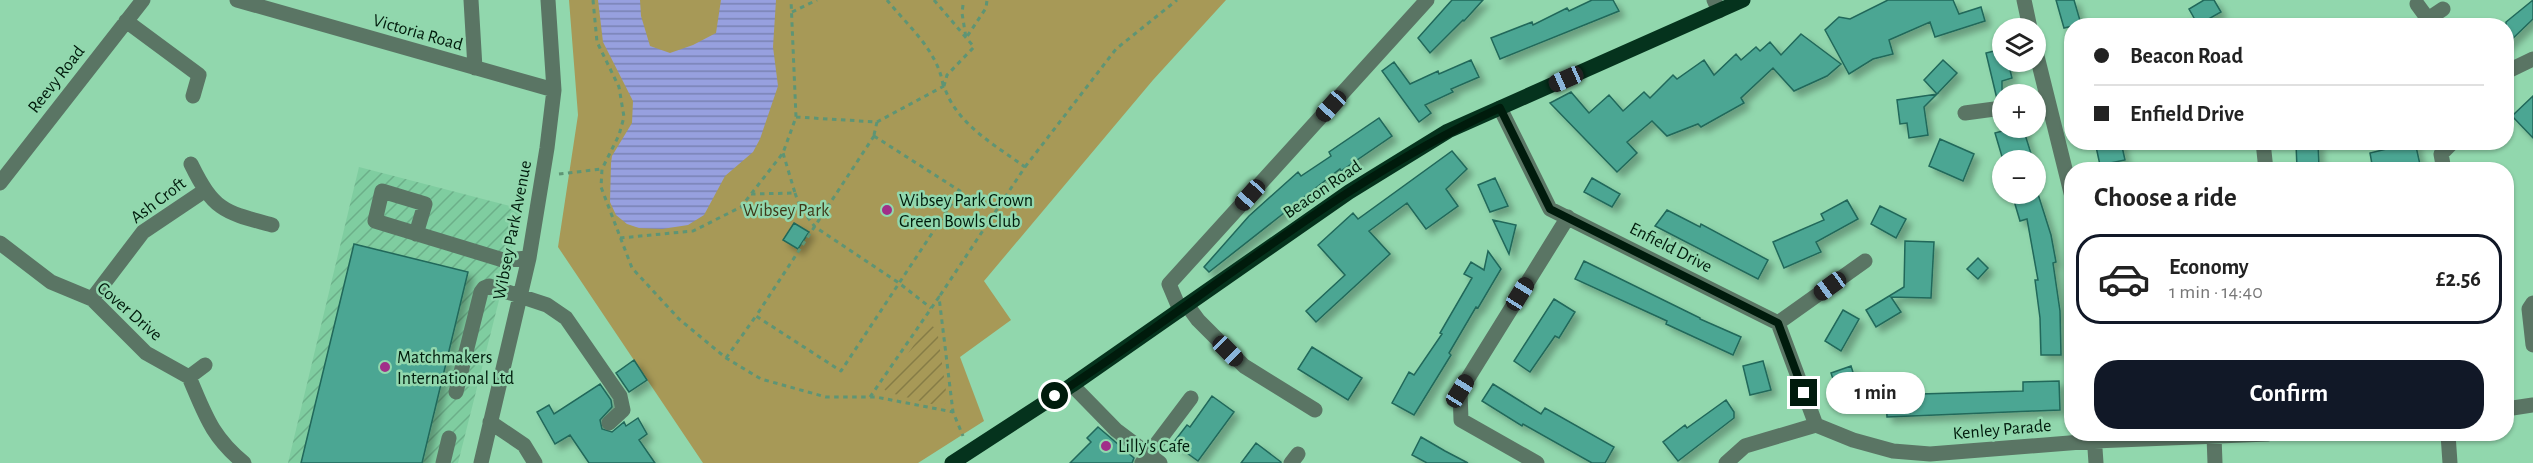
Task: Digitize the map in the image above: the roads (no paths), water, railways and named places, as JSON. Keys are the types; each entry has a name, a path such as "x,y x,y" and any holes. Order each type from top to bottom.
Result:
{"main road":[{"name":"Beacon Road","path":"952,463 1072,386 1348,192 1448,132 1717,6 1743,0"}],"street":[{"name":"Reevy Road","path":"0,183 143,0"},
{"name":"Victoria Road","path":"237,0 554,90"},
{"path":"471,0 476,68"},
{"name":"Wibsey Park Avenue","path":"481,463 529,258 543,175 554,90 548,0"},
{"path":"1315,410 1244,366 1184,308 1169,284 1427,0"},
{"path":"2024,0 2028,18"},
{"path":"2417,4 2428,18"},
{"path":"2435,18 2443,9"},
{"path":"126,21 199,75 193,96"},
{"path":"2514,68 2533,59"},
{"name":"Enfield Drive","path":"1500,108 1550,209 1778,323"},
{"path":"1965,113 1992,109"},
{"path":"2046,118 2064,173"},
{"name":"Ash Croft","path":"191,164 204,190 217,204 238,215 272,225"},
{"name":"Ash Croft","path":"92,299 143,232 204,190"},
{"path":"1537,463 1461,420 1460,391 1568,217"},
{"path":"416,234 503,260 529,258"},
{"name":"Cover Drive","path":"0,243 51,282 92,299 146,353 189,377"},
{"path":"1726,463 1745,446 1816,425 1778,323 1865,261"},
{"path":"456,393 484,288 489,286 520,294 547,305 566,318 620,396 623,410 609,423"},
{"path":"2533,303 2529,309 2533,345"},
{"path":"206,365 189,377 211,428 224,447 244,463"},
{"path":"1072,386 1150,460 1191,398"},
{"path":"2514,408 2533,405"},
{"path":"490,422 524,445 535,463"},
{"name":"Kenley Parade","path":"1816,425 1853,440 1893,452 1931,459 2064,441"},
{"path":"443,463 449,438"},
{"path":"2094,441 2096,463"},
{"path":"2214,441 2215,463"},
{"path":"2448,441 2450,463"}],"water":[{"path":"598,0 640,0 641,16 650,46 670,53 693,45 716,33 721,0 776,0 773,47 778,86 760,139 753,152 725,176 704,215 688,225 662,229 639,228 627,224 616,215 610,202 612,156 632,123 633,101 603,42"}],"place":[{"name":"Wibsey Park Crown Green Bowls Club","path":"887,210"},
{"name":"Matchmakers International Ltd","path":"385,367"},
{"name":"Lilly's Cafe","path":"1106,446"}],"park label":[{"name":"Wibsey Park","path":"786,210"}]}
